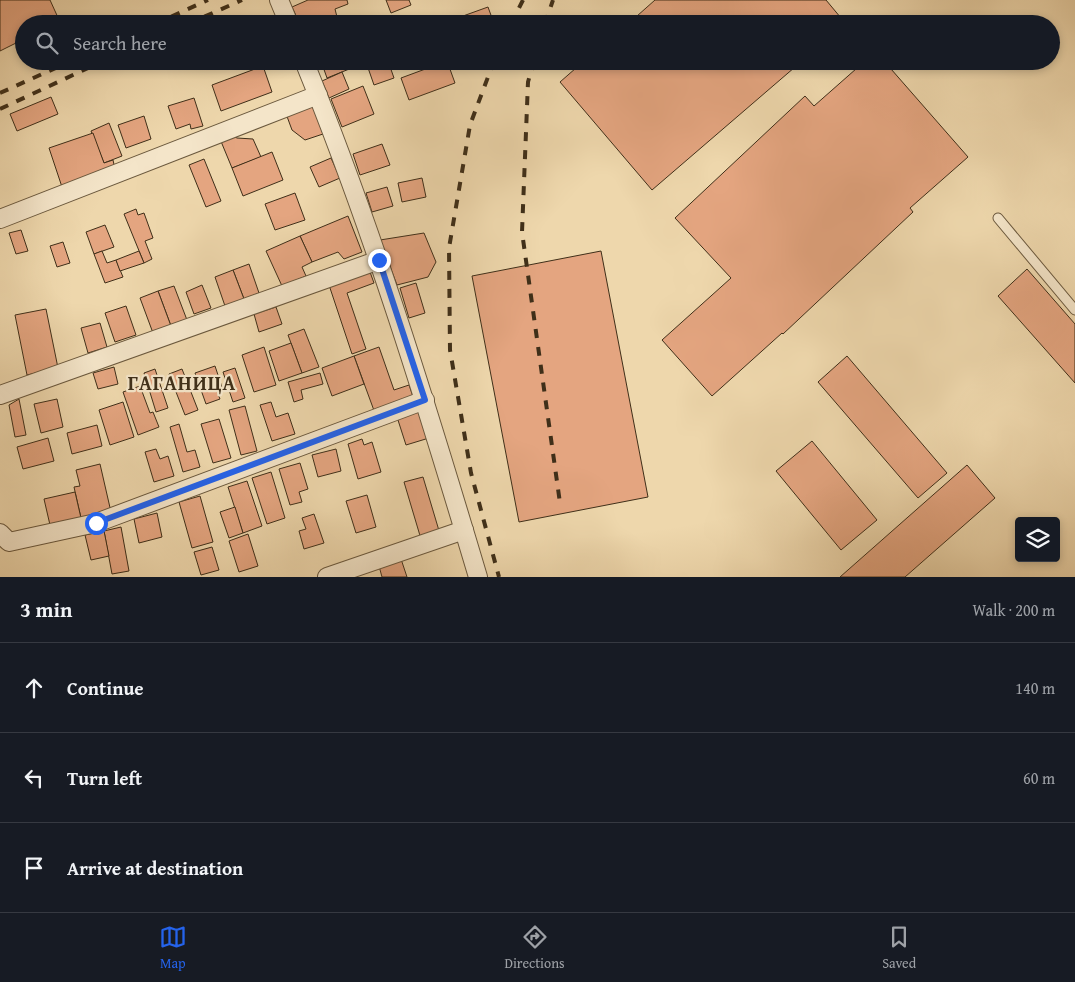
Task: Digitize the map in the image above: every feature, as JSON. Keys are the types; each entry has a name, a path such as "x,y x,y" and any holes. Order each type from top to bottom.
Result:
{"street":[{"path":"279,0 285,15"},
{"path":"308,70 379,260 425,400 478,577"},
{"path":"0,219 318,95"},
{"path":"0,395 379,260"},
{"path":"0,533 9,542 96,523 425,400"},
{"path":"327,577 464,530"}],"lane":[{"path":"998,218 1075,310"}],"building":[{"path":"0,0 50,0 57,15 15,15 15,44 0,51"},
{"path":"308,0 347,0 348,4 335,9 336,15 296,15 292,7"},
{"path":"386,0 409,0 411,5 391,13"},
{"path":"655,0 826,0 838,15 638,15"},
{"path":"488,7 491,15 466,15"},
{"path":"252,70 264,70 272,92 221,111 212,85"},
{"path":"324,70 347,70 327,78"},
{"path":"369,70 391,70 394,78 374,85"},
{"path":"423,70 450,70 455,83 409,100 401,78"},
{"path":"574,70 792,70 652,190 560,82"},
{"path":"855,70 892,70 968,157 910,208 913,212 783,334 712,396 662,340 731,278 675,218 805,96 814,106"},
{"path":"342,72 349,89 329,98 322,81"},
{"path":"363,86 374,114 342,127 331,99"},
{"path":"51,97 58,114 17,131 10,114"},
{"path":"194,98 203,126 191,129 190,124 176,129 168,106"},
{"path":"313,102 326,133 305,140 292,130 285,111"},
{"path":"144,116 151,139 126,148 118,125"},
{"path":"109,123 122,156 104,163 91,131"},
{"path":"93,133 104,163 113,160 115,169 62,187 49,148"},
{"path":"231,135 237,138 253,139 261,157 232,168 220,139"},
{"path":"382,144 390,165 360,175 353,154"},
{"path":"272,152 283,180 243,196 232,168"},
{"path":"331,158 340,178 319,187 310,167"},
{"path":"204,159 221,201 206,207 189,165"},
{"path":"422,178 426,197 402,202 398,183"},
{"path":"387,187 393,206 372,212 366,193"},
{"path":"295,193 305,220 275,230 265,204"},
{"path":"136,209 138,215 144,213 153,238 145,241 152,259 144,263 124,214"},
{"path":"348,216 362,252 344,259 338,252 312,262 300,236"},
{"path":"105,225 114,247 94,254 86,232"},
{"path":"21,230 28,251 16,254 9,233"},
{"path":"424,233 436,262 428,277 397,285 380,240"},
{"path":"300,236 312,262 302,267 306,276 282,286 266,251"},
{"path":"63,242 70,263 57,267 50,246"},
{"path":"102,251 107,263 116,260 123,277 105,283 94,254"},
{"path":"139,251 144,263 120,271 116,260"},
{"path":"601,251 648,497 519,522 472,276"},
{"path":"249,264 259,293 244,299 233,270"},
{"path":"1027,269 1075,324 1075,383 998,296"},
{"path":"233,270 244,299 225,306 215,277"},
{"path":"370,272 374,283 347,293 366,349 352,354 329,285"},
{"path":"416,283 425,313 409,318 400,288"},
{"path":"202,285 211,308 194,314 186,292"},
{"path":"174,286 187,320 171,326 158,291"},
{"path":"158,291 171,326 153,333 140,298"},
{"path":"126,306 136,335 115,342 105,313"},
{"path":"276,307 282,324 259,332 254,314"},
{"path":"46,309 58,368 27,375 15,315"},
{"path":"100,323 107,347 88,353 81,328"},
{"path":"304,329 319,367 302,373 288,335"},
{"path":"291,343 302,373 279,381 269,351"},
{"path":"264,347 276,385 254,392 242,355"},
{"path":"379,347 394,390 409,385 415,402 376,416 354,356"},
{"path":"354,356 364,384 332,396 322,368"},
{"path":"847,356 947,473 918,498 818,382"},
{"path":"215,366 222,387 216,389 220,399 206,404 195,373"},
{"path":"114,367 118,384 98,389 93,373"},
{"path":"235,368 245,398 233,402 223,372"},
{"path":"155,369 168,408 156,412 144,373"},
{"path":"182,369 198,410 185,415 169,374"},
{"path":"320,373 323,384 301,390 303,399 294,402 288,382"},
{"path":"140,386 150,413 153,412 159,427 138,435 123,392"},
{"path":"19,399 26,435 15,437 9,405"},
{"path":"57,399 63,427 41,433 34,404"},
{"path":"123,402 134,437 110,445 99,410"},
{"path":"271,402 276,417 288,413 295,434 272,441 260,405"},
{"path":"245,406 257,451 241,455 229,410"},
{"path":"420,409 429,438 406,445 397,417"},
{"path":"219,419 231,458 213,463 201,424"},
{"path":"179,424 187,452 195,450 200,467 183,472 170,427"},
{"path":"97,425 102,446 72,454 67,433"},
{"path":"48,438 54,461 23,469 17,447"},
{"path":"362,439 364,445 372,442 381,472 358,479 348,444"},
{"path":"812,441 877,520 841,550 776,471"},
{"path":"156,449 160,459 168,456 174,476 154,482 145,452"},
{"path":"336,449 341,471 318,477 312,455"},
{"path":"300,463 308,489 299,492 302,502 290,505 279,469"},
{"path":"100,464 111,512 81,518 74,487 80,486 76,470"},
{"path":"967,465 995,498 905,577 840,577"},
{"path":"271,472 285,518 267,524 252,478"},
{"path":"423,477 440,534 421,539 404,482"},
{"path":"247,481 262,526 243,533 228,487"},
{"path":"75,492 81,518 50,525 44,499"},
{"path":"367,495 376,527 356,533 346,501"},
{"path":"200,496 213,542 192,548 179,502"},
{"path":"235,507 243,533 229,538 220,512"},
{"path":"157,513 162,537 139,543 134,519"},
{"path":"314,514 324,543 304,549 299,531 306,529 302,518"},
{"path":"121,527 129,571 112,574 104,531"},
{"path":"104,531 109,556 91,560 85,535"},
{"path":"248,534 258,566 239,572 229,541"},
{"path":"212,547 219,570 201,575 194,552"},
{"path":"401,559 407,577 382,577 379,566"}],"railway":[{"path":"175,15 208,0"},
{"path":"208,15 242,0"},
{"path":"516,15 523,0"},
{"path":"548,15 553,0"},
{"path":"0,93 51,70"},
{"path":"0,109 84,70"},
{"path":"491,70 470,125 449,248 450,350 471,473 499,577"},
{"path":"531,70 528,82 522,232 560,503"}],"district":[{"name":"ГАГАНИЦА","path":"182,383"}],"route":[{"path":"96,523 425,400 379,260"}]}
